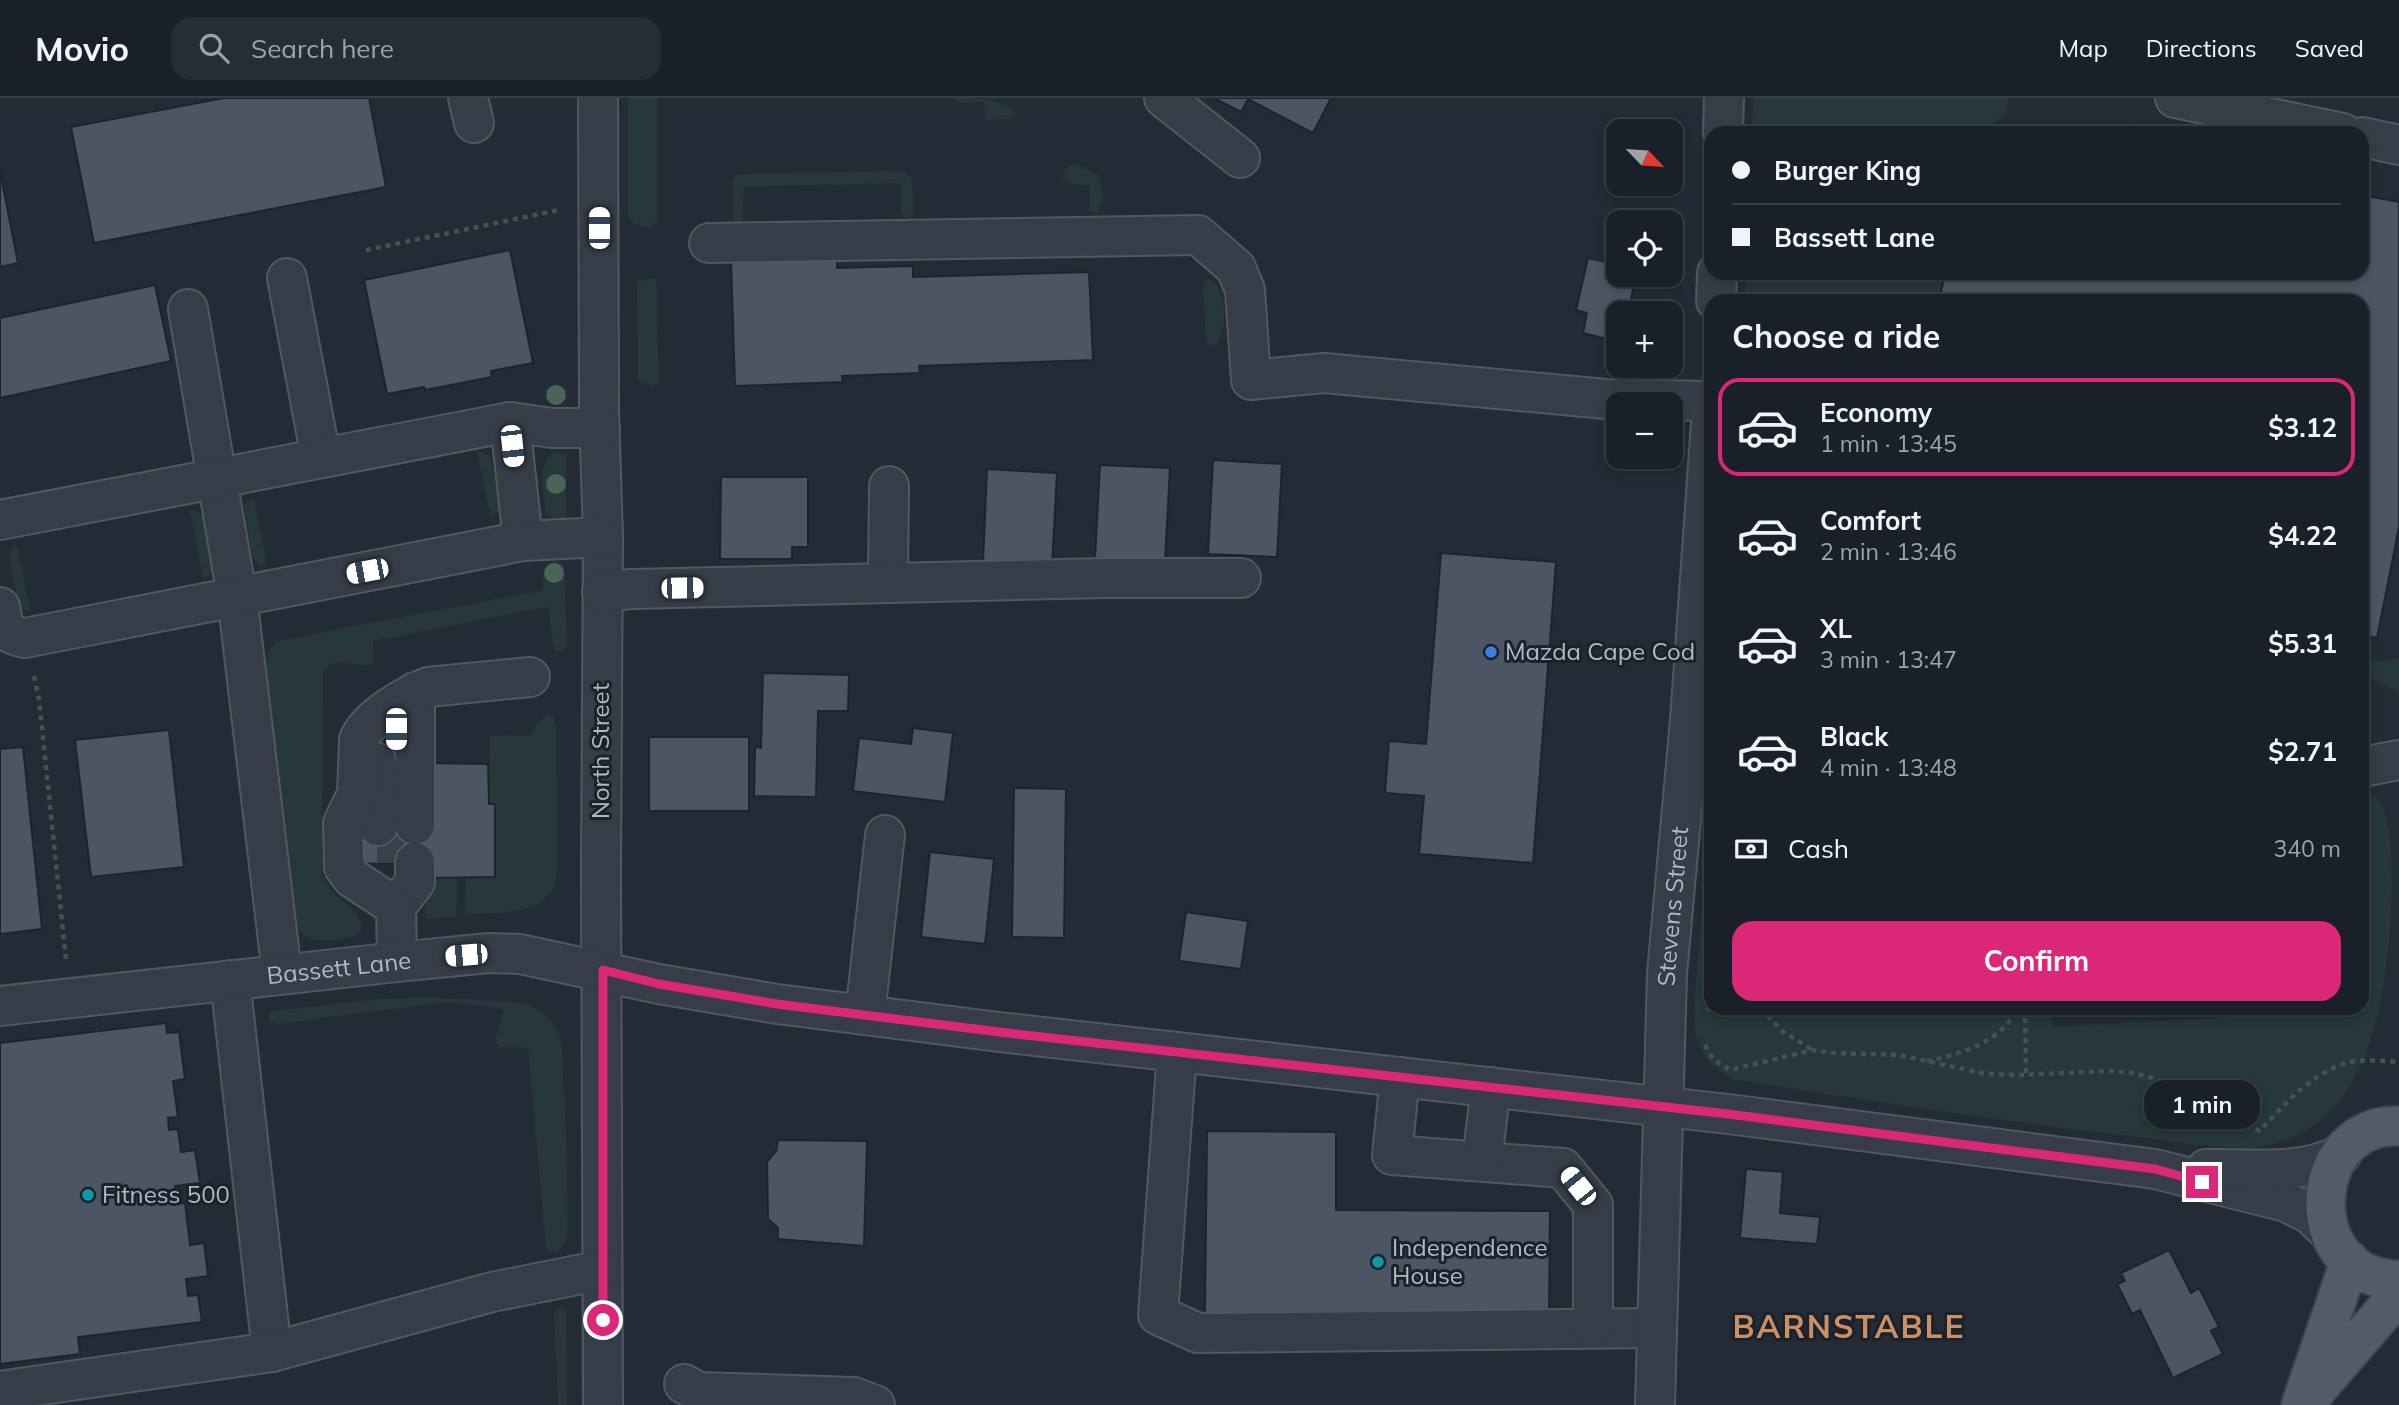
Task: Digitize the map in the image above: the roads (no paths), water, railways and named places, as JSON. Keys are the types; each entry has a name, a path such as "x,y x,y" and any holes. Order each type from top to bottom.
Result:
{"main road":[{"path":"2399,1126 2375,1130 2360,1137 2341,1155 2330,1173 2324,1213 2340,1247 2368,1273 2389,1280 2399,1280"},
{"path":"2303,1405 2340,1247"},
{"path":"2303,1405 2399,1294"}],"street":[{"name":"North Street","path":"598,98 603,537 603,1405"},
{"path":"1164,98 1240,158"},
{"path":"1723,126 1724,98"},
{"path":"2175,98 2309,126"},
{"path":"2369,139 2399,145"},
{"path":"709,243 1198,235 1236,268 1245,290 1251,380 1324,373 1606,399 1704,401"},
{"path":"286,278 321,458"},
{"path":"188,309 237,596 282,974"},
{"path":"510,422 523,541"},
{"path":"0,520 510,422 552,428 600,428"},
{"path":"888,583 890,486"},
{"name":"Stevens Street","path":"1655,1405 1668,960 1689,732 1704,521"},
{"path":"0,607 4,629 13,636 25,638 523,541 603,537"},
{"path":"603,592 631,589 1106,578 1241,578"},
{"path":"397,962 393,878 347,874 344,867 343,823 357,794 359,740 362,733 396,705 428,687 530,677"},
{"path":"396,705 396,825"},
{"path":"2369,766 2399,760"},
{"path":"865,1015 884,835"},
{"name":"Bassett Lane","path":"0,1006 397,962 489,953 520,954 659,984 777,1004 1491,1087 2155,1169 2286,1202 2310,1214 2340,1247"},
{"path":"230,980 272,1352"},
{"path":"1177,1052 1158,1315 1198,1333 1656,1328"},
{"path":"1400,1077 1392,1154 1563,1168 1593,1205 1593,1327"},
{"path":"1482,1160 1491,1087"},
{"path":"2155,1169 2300,1169 2319,1165 2341,1155"},
{"path":"0,1391 272,1352 492,1293 602,1270"},
{"path":"684,1384 699,1392 854,1397 875,1405"}],"tunnel":[{"path":"396,825 396,863"}],"place":[{"name":"Mazda Cape Cod","path":"1491,652"},
{"name":"Fitness 500","path":"88,1195"},
{"name":"Independence House","path":"1378,1262"}],"district":[{"name":"BARNSTABLE","path":"1849,1327"}]}
